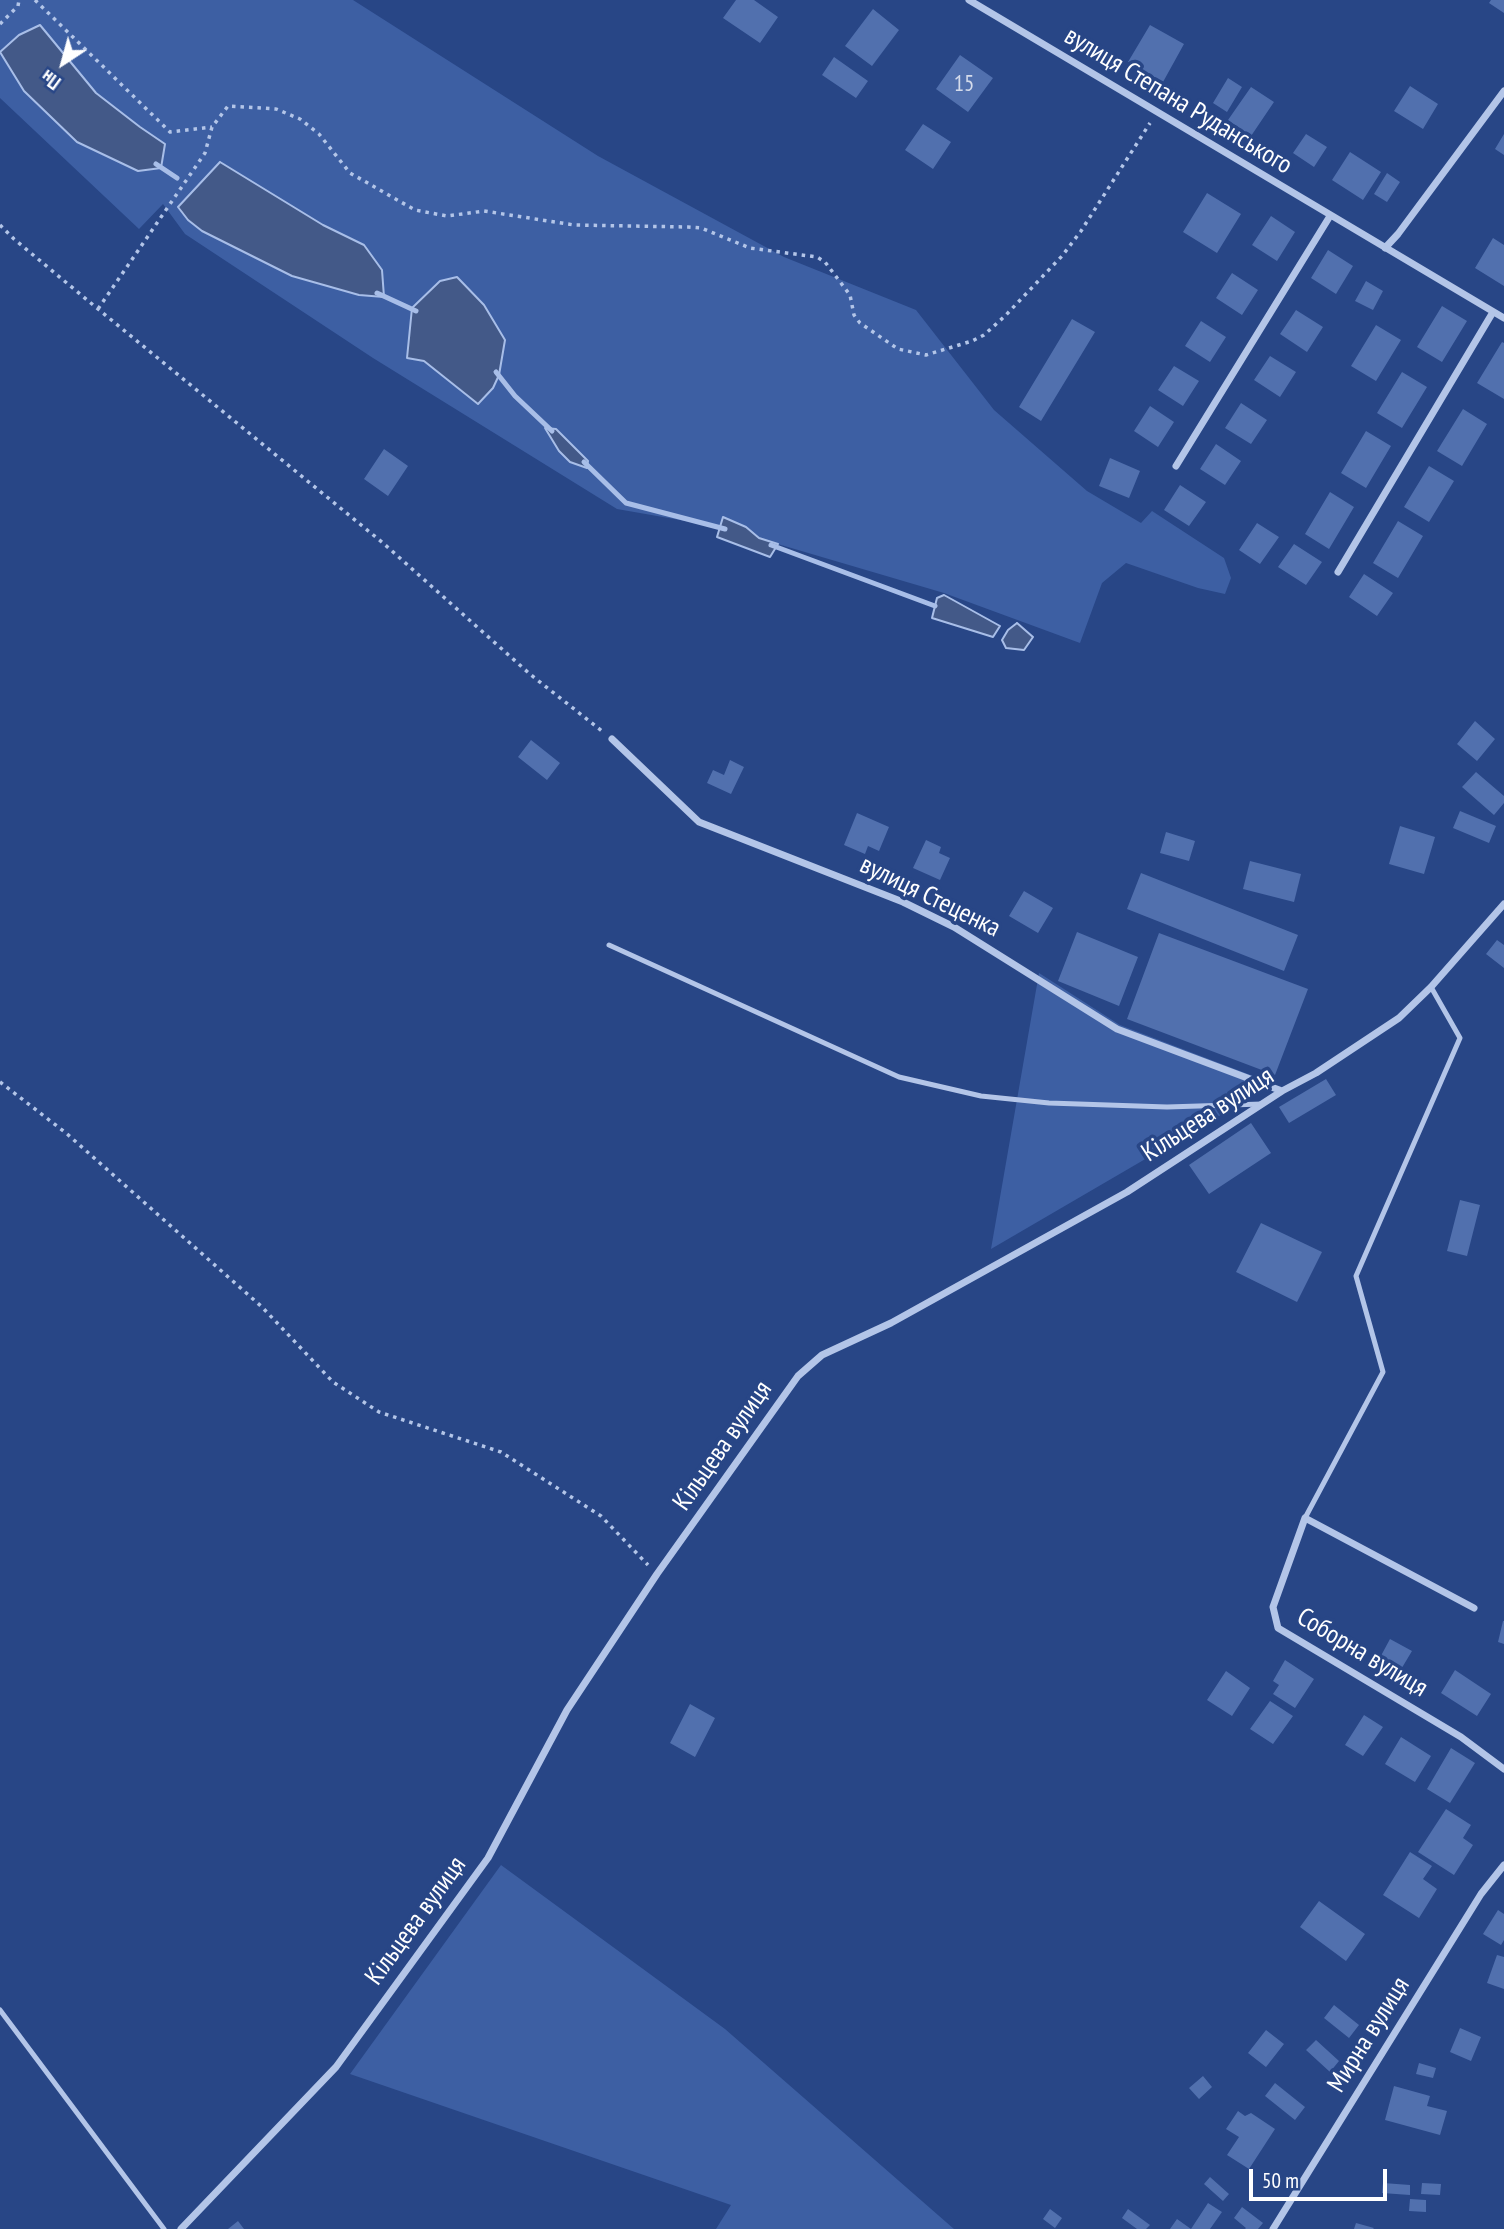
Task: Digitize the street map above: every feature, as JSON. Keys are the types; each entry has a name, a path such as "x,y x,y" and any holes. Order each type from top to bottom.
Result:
{"street":[{"name":"вулиця Степана Руданського","path":"969,0 1504,318"},
{"path":"1385,248 1504,91"},
{"path":"1176,466 1330,216"},
{"path":"1338,572 1493,312"},
{"name":"вулиця Стеценка","path":"612,739 699,821 903,902 954,927 1117,1029 1282,1091"},
{"name":"Кільцева вулиця","path":"181,2229 336,2067 488,1858 567,1710 657,1574 798,1376 822,1355 891,1324 1127,1192 1399,1018 1431,987 1504,904"},
{"path":"1304,1518 1474,1608"},
{"name":"Соборна вулиця","path":"1304,1518 1273,1607 1279,1628 1461,1737 1504,1769"},
{"name":"Мирна вулиця","path":"1273,2229 1481,1894 1504,1865"}],"lane":[{"path":"609,944 899,1077 981,1096 1049,1103 1167,1107 1262,1104"},
{"path":"1304,1518 1383,1372 1356,1276 1461,1038 1431,987"},
{"path":"0,2010 164,2229"}],"path":[{"path":"0,24 18,6 19,0"},
{"path":"35,0 170,132 212,127"},
{"path":"98,310 205,153 212,127 228,106 276,109 300,119 319,134 350,173 415,210 447,216 484,211 574,225 688,227 701,229 750,248 817,257 825,262 850,295 854,315 860,323 898,349 926,355 984,335 1033,287 1081,231 1156,112"},
{"path":"0,225 98,310 383,543 531,675 612,739"},
{"path":"0,1082 66,1133 262,1307 333,1382 379,1412 501,1452 601,1516 657,1574"}],"shaded area":[{"path":"0,0 353,0 598,156 784,257 916,310 994,410 1087,491 1141,523 1152,511 1224,558 1231,578 1225,594 1198,588 1126,563 1102,583 1080,643 944,593 720,527 617,509 373,358 185,234 163,204 139,229 0,98 0,54 24,91 138,171 162,168 165,144 96,93 40,25 19,35 0,52","holes":["220,162 323,225 364,245 292,276 202,231 188,220 178,206","412,308 505,340 499,375 493,388 479,404 424,361 411,325"]},
{"path":"40,25 96,93 165,144 161,168 138,171 77,142 24,91 0,52 19,35"},
{"path":"220,162 323,225 364,245 382,270 384,297 359,295 292,276 202,231 188,220 178,207"},
{"path":"457,277 484,305 505,340 499,375 493,388 478,404 424,361 407,358 412,308 440,281"},
{"path":"545,428 556,429 588,461 587,468 570,462 559,451"},
{"path":"723,517 746,527 759,538 778,544 770,557 717,537"},
{"path":"944,595 1000,626 993,637 932,618 937,598"},
{"path":"1017,623 1033,637 1024,650 1006,648 1002,640 1008,630"},
{"path":"1039,973 1120,1025 1274,1084 991,1249"},
{"path":"501,1865 725,2029 954,2229 716,2229 731,2205 350,2074"}],"building":[{"path":"736,0 754,0 778,17 760,43 723,18"},
{"path":"1491,0 1504,0 1504,13 1489,3"},
{"path":"873,9 899,30 872,66 845,46"},
{"path":"1150,25 1184,44 1163,82 1128,62"},
{"path":"960,55 993,78 968,112 936,89"},
{"path":"834,57 868,81 856,98 822,75"},
{"path":"1228,78 1242,87 1227,112 1213,103"},
{"path":"1410,86 1438,104 1423,129 1394,111"},
{"path":"1251,87 1274,102 1251,136 1228,120"},
{"path":"923,124 951,142 933,169 905,150"},
{"path":"1306,134 1327,147 1314,167 1293,153"},
{"path":"1504,134 1504,155 1495,149"},
{"path":"1350,152 1381,172 1363,200 1332,180"},
{"path":"1387,173 1400,182 1387,202 1374,194"},
{"path":"1207,193 1241,214 1217,253 1183,232"},
{"path":"1271,216 1295,232 1277,261 1252,245"},
{"path":"1493,238 1504,245 1504,286 1475,268"},
{"path":"1328,250 1353,266 1336,294 1311,278"},
{"path":"1232,273 1258,290 1242,315 1216,298"},
{"path":"1366,281 1383,291 1373,310 1355,301"},
{"path":"1442,306 1467,321 1442,362 1417,347"},
{"path":"1296,310 1323,327 1307,352 1280,334"},
{"path":"1072,319 1095,332 1041,421 1019,407"},
{"path":"1201,321 1226,337 1210,362 1185,346"},
{"path":"1376,325 1401,340 1376,381 1351,366"},
{"path":"1502,342 1504,343 1504,399 1477,383"},
{"path":"1270,356 1296,372 1280,397 1254,380"},
{"path":"1174,366 1199,381 1183,406 1158,390"},
{"path":"1402,372 1427,387 1402,428 1377,413"},
{"path":"1241,403 1267,420 1251,444 1225,428"},
{"path":"1150,406 1174,422 1158,447 1134,431"},
{"path":"1463,409 1487,424 1462,466 1437,451"},
{"path":"1366,431 1391,446 1366,488 1341,473"},
{"path":"1216,444 1241,461 1225,485 1200,469"},
{"path":"384,449 408,466 388,496 364,479"},
{"path":"1110,458 1140,471 1129,498 1099,486"},
{"path":"1429,466 1454,481 1429,522 1404,507"},
{"path":"1180,485 1206,502 1189,526 1164,510"},
{"path":"1330,492 1354,507 1329,549 1305,534"},
{"path":"1398,521 1423,536 1398,578 1373,563"},
{"path":"1257,523 1279,537 1260,564 1239,550"},
{"path":"1294,544 1322,562 1306,585 1278,567"},
{"path":"1364,574 1393,593 1377,616 1349,597"},
{"path":"1475,721 1495,739 1477,761 1457,744"},
{"path":"531,740 560,763 547,780 518,757"},
{"path":"730,760 744,767 731,794 707,783 713,770 724,775"},
{"path":"1476,772 1504,796 1504,803 1494,815 1462,787"},
{"path":"1460,811 1496,826 1489,843 1453,828"},
{"path":"857,813 889,827 879,851 868,846 865,854 844,845"},
{"path":"1400,826 1435,837 1424,874 1389,864"},
{"path":"1166,832 1195,841 1189,861 1160,853"},
{"path":"926,840 941,847 939,853 950,858 940,880 913,868"},
{"path":"1250,861 1301,874 1294,902 1243,889"},
{"path":"1141,873 1298,935 1284,971 1127,909"},
{"path":"1024,891 1053,908 1038,933 1009,916"},
{"path":"1077,932 1138,957 1119,1006 1058,981"},
{"path":"1159,933 1308,989 1275,1075 1127,1019"},
{"path":"1497,940 1504,945 1504,968 1486,954"},
{"path":"1326,1079 1336,1095 1289,1123 1279,1107"},
{"path":"1251,1123 1271,1153 1209,1194 1189,1165"},
{"path":"1460,1200 1480,1205 1467,1256 1447,1251"},
{"path":"1261,1223 1322,1252 1297,1302 1236,1272"},
{"path":"1504,1621 1504,1644 1498,1642"},
{"path":"1390,1639 1412,1651 1397,1676 1376,1665"},
{"path":"1285,1660 1314,1679 1295,1708 1273,1694 1279,1685 1273,1681"},
{"path":"1455,1670 1491,1694 1477,1716 1441,1693"},
{"path":"1226,1671 1250,1688 1232,1716 1207,1700"},
{"path":"1270,1701 1293,1716 1273,1744 1250,1729"},
{"path":"690,1704 715,1718 695,1757 670,1743"},
{"path":"1364,1715 1383,1727 1363,1756 1345,1745"},
{"path":"1401,1737 1431,1756 1415,1782 1385,1764"},
{"path":"1451,1748 1475,1763 1450,1803 1427,1789"},
{"path":"1446,1809 1471,1825 1463,1838 1473,1845 1454,1875 1418,1852"},
{"path":"1410,1852 1432,1866 1423,1879 1437,1889 1419,1918 1383,1895"},
{"path":"1319,1901 1365,1934 1346,1961 1300,1927"},
{"path":"1498,1910 1504,1914 1504,1940 1501,1945 1483,1934"},
{"path":"1497,1955 1504,1957 1504,1989 1487,1983"},
{"path":"1334,2005 1359,2025 1349,2038 1324,2018"},
{"path":"1460,2028 1481,2037 1471,2061 1450,2052"},
{"path":"1266,2030 1284,2044 1266,2067 1248,2053"},
{"path":"1316,2040 1339,2061 1330,2072 1306,2050"},
{"path":"1419,2063 1436,2068 1433,2078 1416,2074"},
{"path":"1203,2076 1212,2087 1199,2099 1189,2088"},
{"path":"1275,2083 1305,2107 1295,2120 1265,2096"},
{"path":"1394,2086 1430,2096 1427,2106 1447,2111 1440,2135 1385,2120"},
{"path":"1238,2111 1245,2116 1251,2113 1275,2129 1249,2169 1227,2155 1239,2137 1226,2129"},
{"path":"1210,2177 1229,2194 1223,2201 1204,2184"},
{"path":"1383,2183 1410,2185 1410,2195 1382,2193"},
{"path":"1422,2183 1441,2184 1440,2195 1421,2194"},
{"path":"1410,2199 1426,2200 1426,2212 1409,2211"},
{"path":"1208,2203 1222,2212 1210,2229 1191,2229"},
{"path":"1242,2207 1263,2223 1258,2229 1245,2229 1234,2218"},
{"path":"1050,2209 1062,2218 1055,2228 1043,2219"},
{"path":"1128,2209 1150,2225 1146,2229 1137,2229 1122,2218"},
{"path":"1177,2219 1191,2229 1170,2229"},
{"path":"238,2221 244,2229 228,2229"},
{"path":"1356,2223 1374,2228 1354,2229"}],"waterway":[{"path":"156,164 177,178"},
{"path":"377,293 416,311"},
{"path":"496,372 515,396 552,431"},
{"path":"584,462 626,503 725,529"},
{"path":"771,545 935,606"}]}
